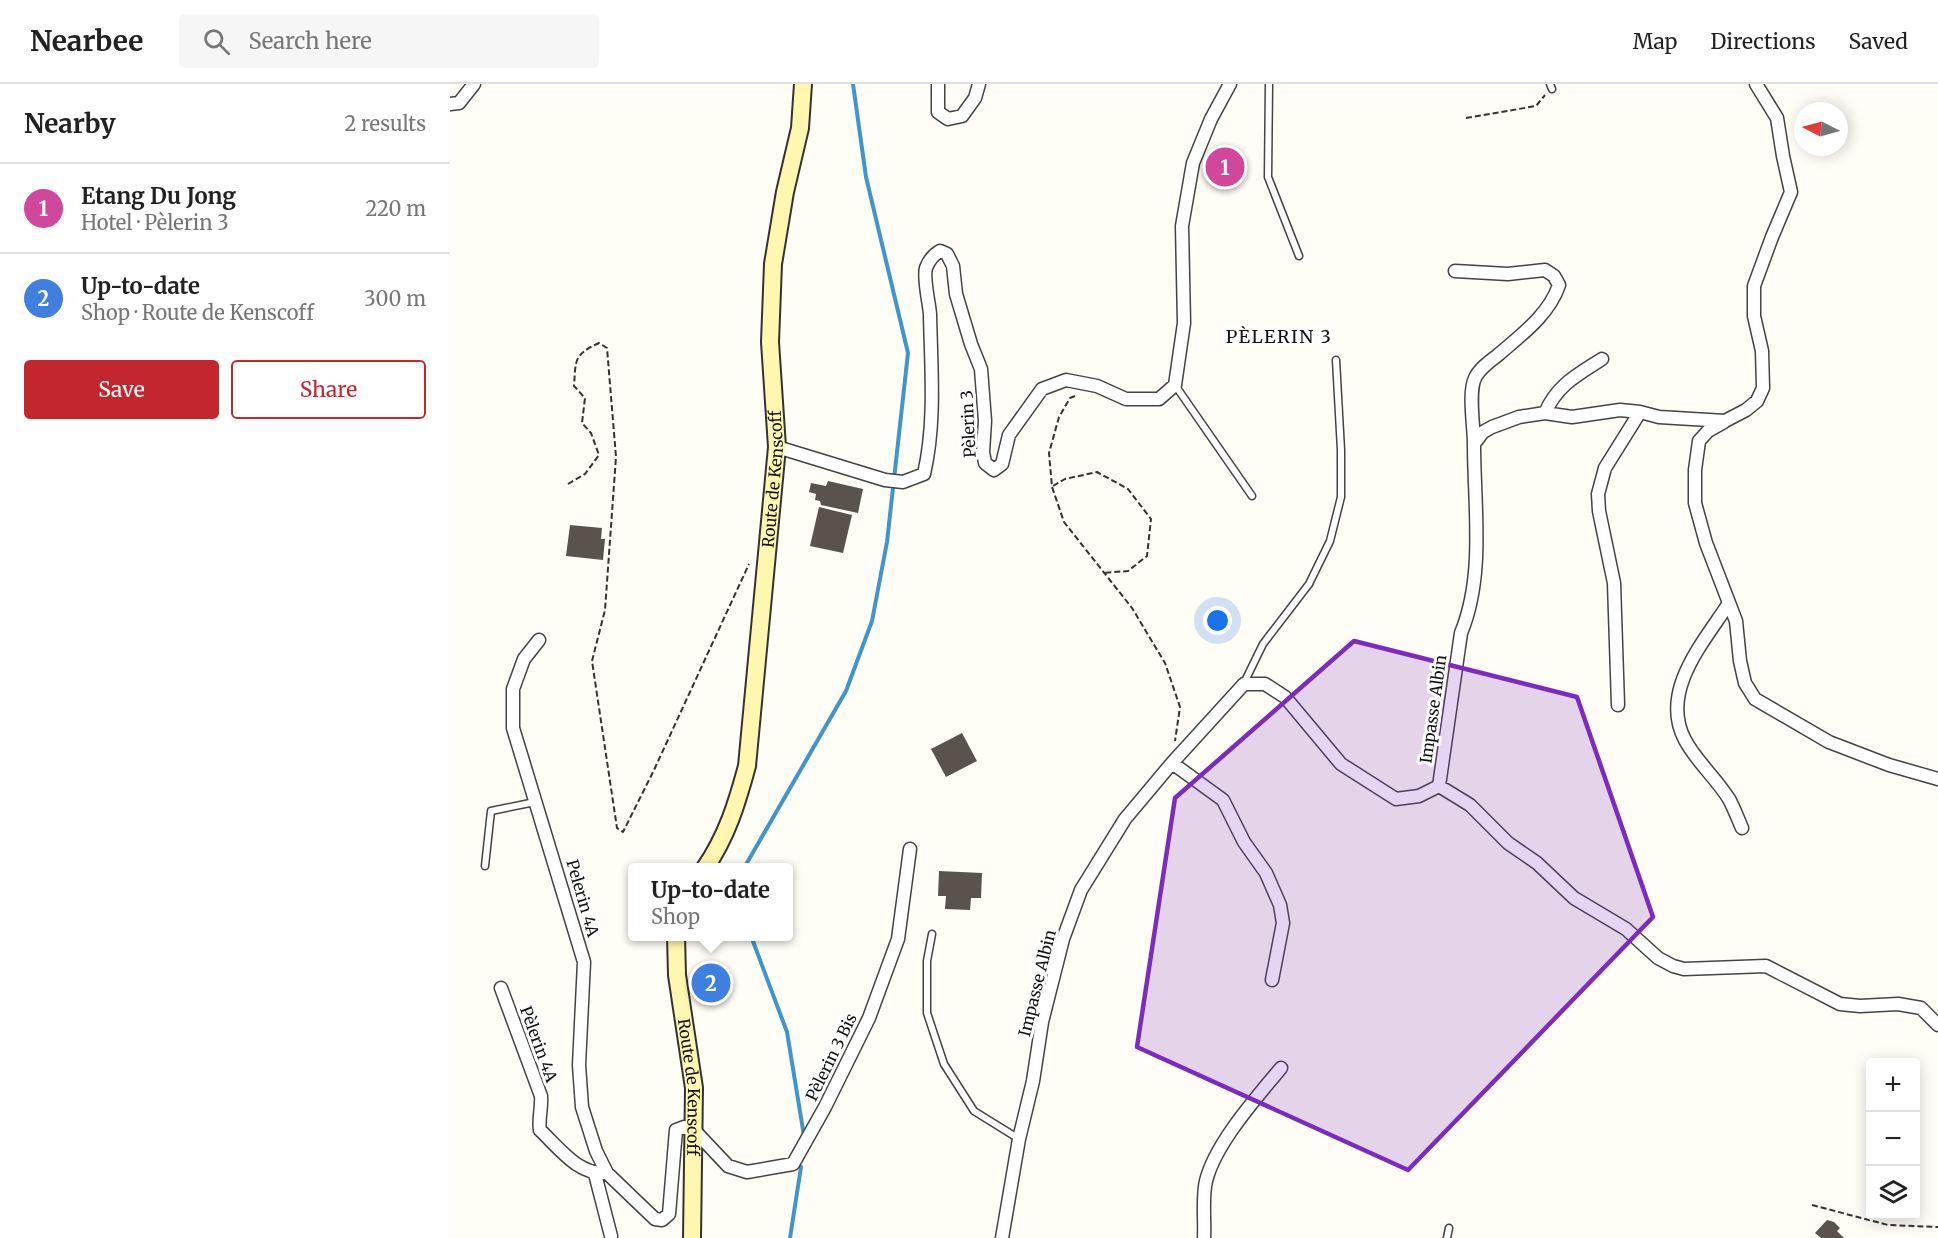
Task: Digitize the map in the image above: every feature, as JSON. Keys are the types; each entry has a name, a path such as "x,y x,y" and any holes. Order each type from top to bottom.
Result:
{"main road":[{"name":"Route de Kenscoff","path":"708,863 719,848 733,815 747,766 777,447 770,342 773,264 785,192 800,128 803,84"},
{"name":"Route de Kenscoff","path":"676,941 677,975 694,1088 692,1238"}],"street":[{"path":"450,104 459,103 474,84"},
{"path":"938,84 938,112 948,119 962,116 975,98 979,84"},
{"path":"1175,385 1184,323 1182,226 1193,163 1211,119 1230,84"},
{"path":"1756,84 1777,118 1791,192 1754,286 1754,316 1762,351 1763,388 1752,406 1708,431 1699,441 1695,470 1695,503 1706,543 1736,621 1745,683 1755,699 1829,742 1889,765 1938,779"},
{"name":"Pèlerin 3","path":"777,447 885,480 903,482 924,474 930,447 932,379 929,303 925,270 932,256 940,251 947,254 953,266 957,294 971,344 981,369 985,421 983,452 985,463 994,470 1002,464 1010,435 1042,388 1066,380 1097,386 1126,399 1159,399 1175,385"},
{"name":"Impasse Albin","path":"1002,1238 1018,1139 1033,1081 1045,1012 1063,939 1081,890 1125,819 1244,684 1265,684 1285,697 1341,765 1396,799 1419,796 1439,786 1461,633 1469,612 1474,582 1476,536 1472,389 1475,378 1488,363 1535,323 1556,294 1559,285 1554,276 1545,270 1508,274 1455,271"},
{"path":"1545,413 1552,397 1567,382 1602,359"},
{"path":"1474,444 1483,432 1492,427 1519,417 1545,413 1572,417 1620,411 1640,412 1659,417 1725,421"},
{"path":"1618,705 1614,583 1599,511 1598,494 1605,468 1640,412"},
{"path":"1729,603 1688,667 1676,697 1676,712 1684,738 1729,799 1742,828"},
{"name":"Pelerin 4A","path":"539,640 524,659 513,689 513,728 584,962 579,1065 582,1107 601,1174"},
{"path":"1172,763 1223,800 1244,842 1266,873 1280,905 1283,923 1272,980"},
{"path":"1439,786 1470,805 1508,843 1537,863 1574,898 1626,929 1658,958 1673,966 1684,969 1766,966 1840,1004 1860,1006 1898,1004 1921,1008 1938,1025"},
{"name":"Pèlerin 3 Bis","path":"694,1131 728,1166 747,1172 793,1164 825,1107 873,1008 898,939 910,849"},
{"name":"Pèlerin 4A","path":"501,988 541,1096 540,1131 584,1171 601,1174 655,1219 666,1219 669,1214 676,1130 684,1127 694,1131"},
{"path":"1204,1238 1206,1182 1218,1153 1249,1107 1281,1068"},
{"path":"601,1174 611,1236"}],"lane":[{"path":"1269,84 1268,177 1299,256"},
{"path":"1244,684 1263,644 1309,585 1330,541 1341,497 1336,360"},
{"path":"1175,385 1252,496"},
{"path":"485,866 491,811 536,802"},
{"path":"932,934 927,961 927,1013 944,1064 974,1111 1018,1139"},
{"path":"1446,1238 1449,1228"}],"path":[{"path":"1466,118 1536,106 1551,86"},
{"path":"568,484 585,474 599,455 591,433 582,423 585,398 574,386 576,363 581,352 599,344 607,348 616,457 605,610 592,661 617,828 623,832 751,561"},
{"path":"1097,386 1070,398 1059,417 1049,453 1052,487 1064,522 1132,608 1165,663 1180,707 1172,763"},
{"path":"1052,487 1065,478 1097,472 1128,489 1151,519 1147,556 1128,571 1103,573"},
{"path":"1812,1205 1888,1225 1938,1227"}],"highlighted area":[{"path":"1354,641 1577,697 1653,917 1408,1170 1137,1047 1175,798"}],"building":[{"path":"1221,149 1237,150 1236,170 1241,171 1240,183 1214,181 1215,167 1220,168"},
{"path":"828,481 863,489 858,513 821,505 820,501 815,500 816,494 809,492 811,483 826,486"},
{"path":"819,507 852,515 843,553 810,546"},
{"path":"570,525 602,528 601,539 605,539 603,560 566,556"},
{"path":"962,733 977,761 946,777 931,749"},
{"path":"939,871 982,873 981,898 971,898 970,910 945,909 946,896 938,896"},
{"path":"1827,1220 1834,1222 1840,1228 1837,1231 1844,1238 1821,1238 1815,1233"}],"waterway":[{"path":"747,863 846,691 872,621 887,542 908,353 866,177 853,84"},
{"path":"753,941 787,1032 804,1136"},
{"path":"790,1238 801,1167"}],"place":[{"name":"Etang Du Jong","path":"1225,167"},
{"name":"Up-to-date","path":"711,983"}],"district":[{"name":"PÈLERIN 3","path":"1279,336"}]}
